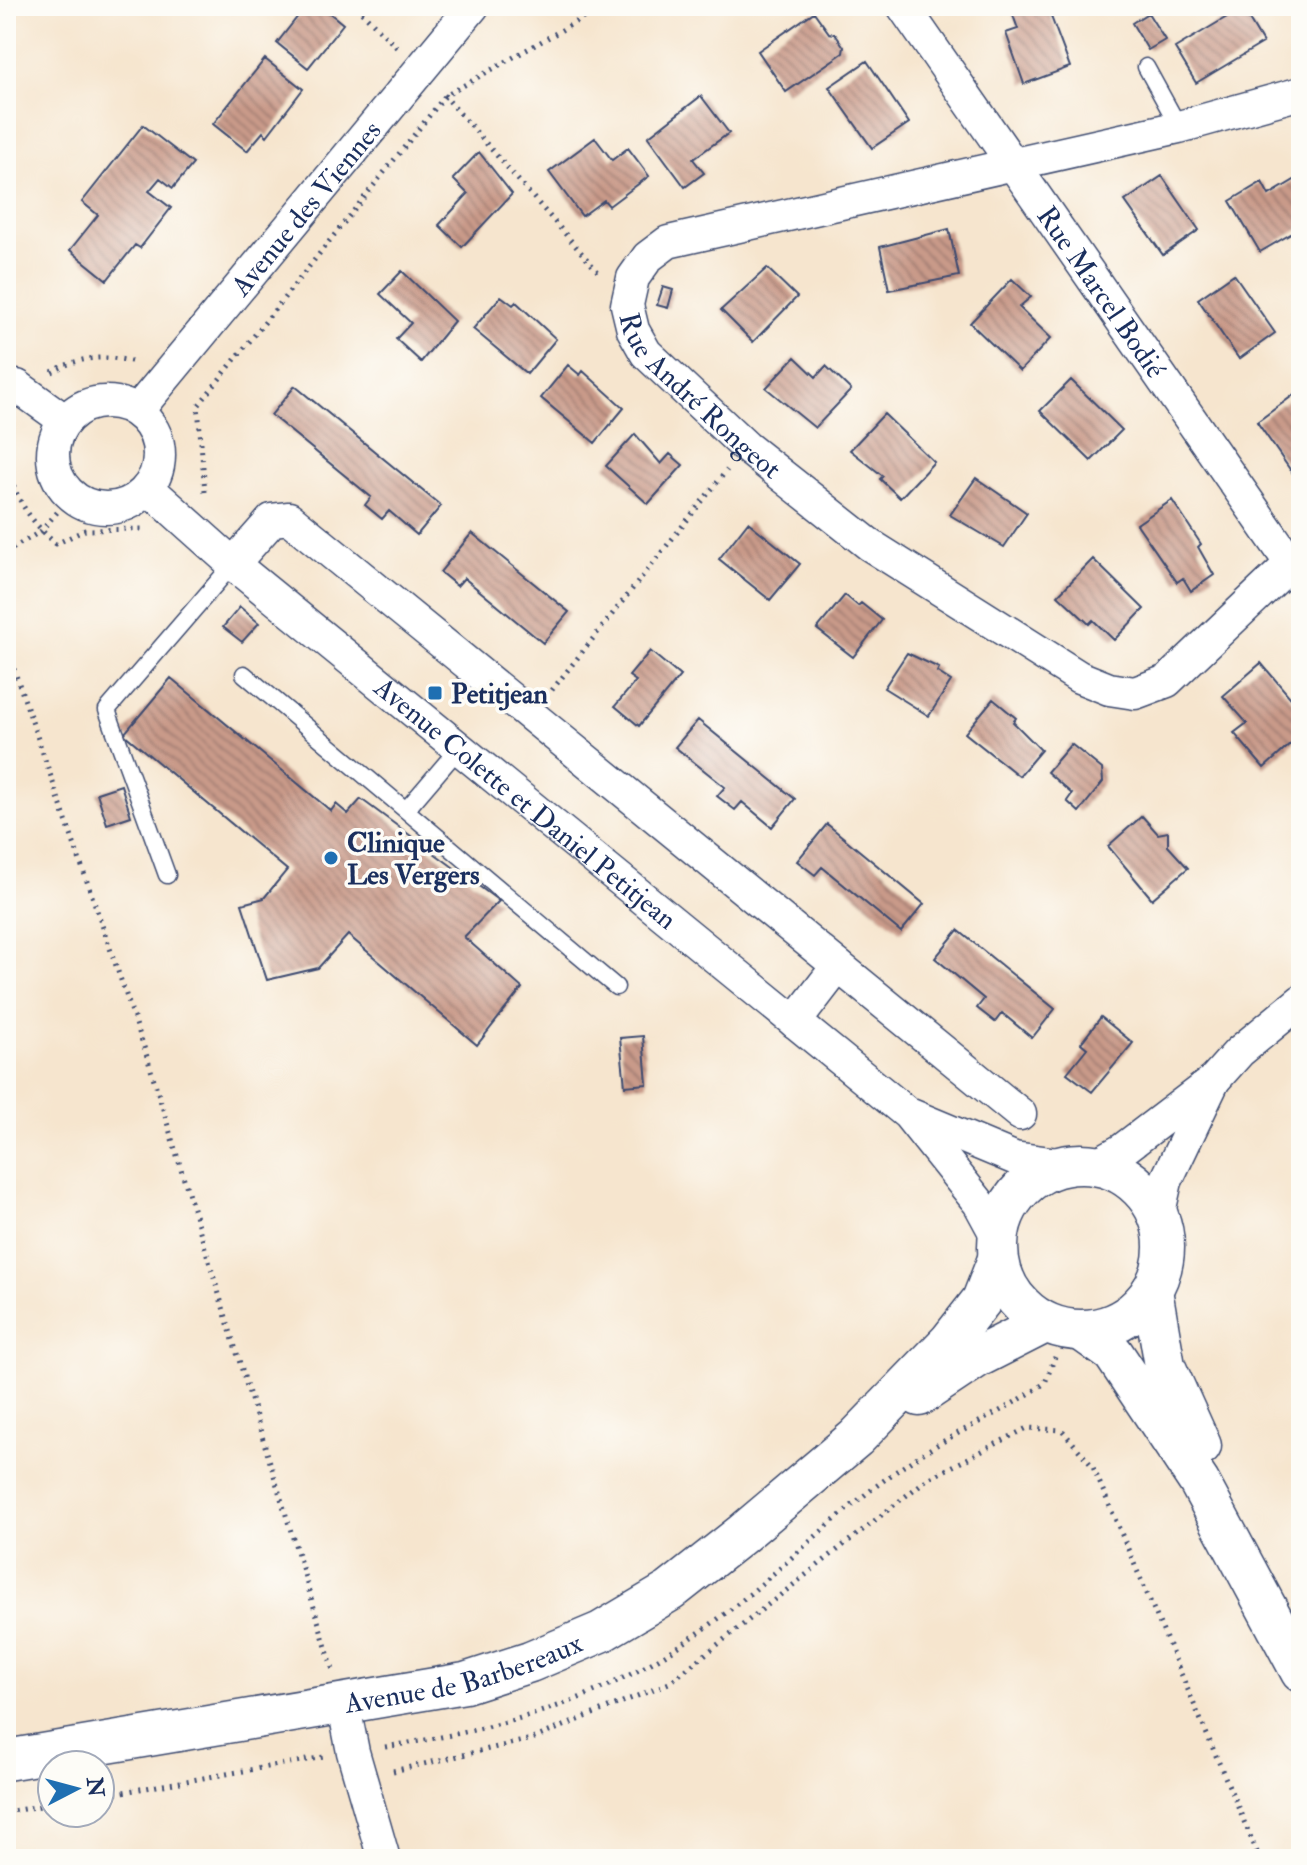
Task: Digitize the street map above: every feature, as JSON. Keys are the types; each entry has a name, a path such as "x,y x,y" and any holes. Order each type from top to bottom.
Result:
{"street":[{"name":"Avenue des Viennes","path":"137,411 473,6"},
{"name":"Rue Marcel Bodié","path":"903,6 1298,565"},
{"name":"Rue André Rongeot","path":"1298,565 1167,681 1135,693 1109,689 1079,677 870,545 746,447 646,353 633,330 627,305 633,278 648,257 668,242 1179,127 1301,93"},
{"path":"22,390 64,420"},
{"path":"112,401 137,411 155,434 159,462 148,488 125,505 111,507 97,508 71,496 55,473 53,446 64,420 86,405 112,401"},
{"name":"Avenue Colette et Daniel Petitjean","path":"148,488 233,564 908,1114 979,1203 998,1249"},
{"path":"233,564 272,520 289,518 1020,1114"},
{"path":"795,1022 838,966"},
{"path":"1301,1001 1239,1052 1214,1080 1122,1150 1079,1166 1045,1172 1013,1199 998,1249 1014,1297 1113,1353 1199,1482 1301,1672"},
{"path":"1158,1217 1166,1181 1214,1080"},
{"name":"Avenue Colette et Daniel Petitjean","path":"908,1114 1014,1158 1079,1166"},
{"path":"1079,1166 1126,1178 1143,1191 1158,1217 1164,1250 1152,1290 1165,1366 1183,1409 1301,1633"},
{"name":"Avenue de Barbereaux","path":"856,1438 949,1342 982,1300 998,1249"},
{"path":"1064,1327 1122,1320 1152,1290"},
{"name":"Avenue de Barbereaux","path":"6,1760 465,1683 530,1662 601,1632 670,1591 856,1438 976,1358 1064,1327"},
{"path":"343,1702 384,1859"}],"lane":[{"path":"1146,67 1179,127"},
{"path":"167,875 107,710 233,564"},
{"path":"244,674 616,987"},
{"path":"406,810 459,748"}],"path":[{"path":"356,6 445,96 627,305"},
{"path":"445,96 604,6"},
{"path":"198,406 141,364 113,357 89,358 65,365 22,390 6,444 8,475 14,494 41,531 56,544 85,530 135,528 162,535 203,490"},
{"path":"531,715 746,447"},
{"path":"6,553 41,531 71,496"},
{"path":"6,646 145,1050 343,1702"},
{"path":"361,1779 532,1739 669,1683 926,1480 1027,1428 1062,1430 1093,1467 1260,1859"},
{"path":"6,1812 36,1807"}],"building":[{"path":"306,6 321,6 343,24 308,68 277,43"},
{"path":"1047,6 1070,67 1024,84 1006,33 1018,29 1010,7"},
{"path":"1242,8 1263,43 1196,83 1175,48"},
{"path":"814,12 829,33 835,34 844,47 843,53 786,92 758,51"},
{"path":"1148,13 1165,40 1148,50 1132,23"},
{"path":"265,59 303,89 267,136 263,132 247,151 213,124"},
{"path":"867,61 909,123 872,148 829,87"},
{"path":"701,96 729,133 693,159 704,173 685,187 648,137"},
{"path":"143,125 193,164 173,188 160,178 149,191 171,208 140,248 135,245 107,280 70,250 98,215 82,202"},
{"path":"595,138 612,160 628,148 649,176 609,206 604,200 582,216 549,172"},
{"path":"479,152 512,194 462,247 439,225 468,194 453,179"},
{"path":"1162,176 1199,230 1163,255 1125,201"},
{"path":"1301,176 1301,228 1260,252 1230,201 1262,182 1269,195"},
{"path":"949,229 959,276 889,290 880,247"},
{"path":"767,268 797,297 753,342 721,310"},
{"path":"402,271 454,321 421,362 396,339 411,323 380,294"},
{"path":"1234,274 1275,333 1239,359 1198,299"},
{"path":"1012,279 1031,297 1019,307 1051,338 1020,371 970,323"},
{"path":"663,287 673,290 668,308 657,305"},
{"path":"501,296 513,305 516,302 556,339 527,374 473,329"},
{"path":"795,357 816,377 826,366 851,390 815,428 766,388"},
{"path":"568,365 580,375 583,371 624,408 595,443 541,398"},
{"path":"1071,380 1122,430 1091,461 1040,411"},
{"path":"295,386 441,506 417,535 389,511 382,519 365,505 371,497 271,415"},
{"path":"1295,394 1301,403 1298,481 1257,422"},
{"path":"884,414 934,462 900,498 880,479 883,476 850,450"},
{"path":"635,434 661,464 670,454 683,465 648,504 606,466"},
{"path":"976,478 1027,513 1004,547 950,515"},
{"path":"1172,500 1201,544 1198,547 1214,575 1191,591 1183,578 1177,582 1137,524"},
{"path":"748,522 800,564 770,600 719,559"},
{"path":"472,533 569,612 543,643 464,578 457,586 440,572"},
{"path":"1093,559 1144,609 1114,640 1093,620 1089,624 1058,595"},
{"path":"845,595 882,620 853,657 817,629"},
{"path":"240,607 259,623 242,642 223,627"},
{"path":"650,651 680,676 639,726 615,706 636,681 629,676"},
{"path":"907,653 939,668 937,672 951,681 929,716 884,688"},
{"path":"1261,663 1301,710 1301,735 1264,768 1234,733 1247,723 1223,696"},
{"name":"Clinique Les Vergers","path":"171,678 331,811 336,804 348,814 361,799 499,901 464,937 522,988 477,1045 348,935 318,968 267,980 242,904 264,898 287,870 124,734"},
{"path":"993,699 1016,718 1013,722 1041,750 1019,776 965,733"},
{"path":"698,720 795,799 772,827 742,802 735,810 717,796 725,787 675,747"},
{"path":"1071,744 1102,769 1103,782 1079,812 1067,801 1072,794 1047,772"},
{"path":"121,785 131,816 107,824 97,793"},
{"path":"1142,816 1158,834 1168,832 1168,846 1188,868 1152,899 1108,846"},
{"path":"827,824 924,904 901,932 822,867 815,875 797,861"},
{"path":"958,930 1055,1009 1032,1038 1002,1013 995,1022 977,1008 984,999 935,958"},
{"path":"1101,1017 1133,1043 1092,1092 1067,1073 1087,1048 1081,1043"},
{"path":"643,1036 647,1084 625,1086 620,1038"}],"place":[{"name":"Petitjean","path":"435,693"},
{"name":"Clinique Les Vergers","path":"331,858"}]}
